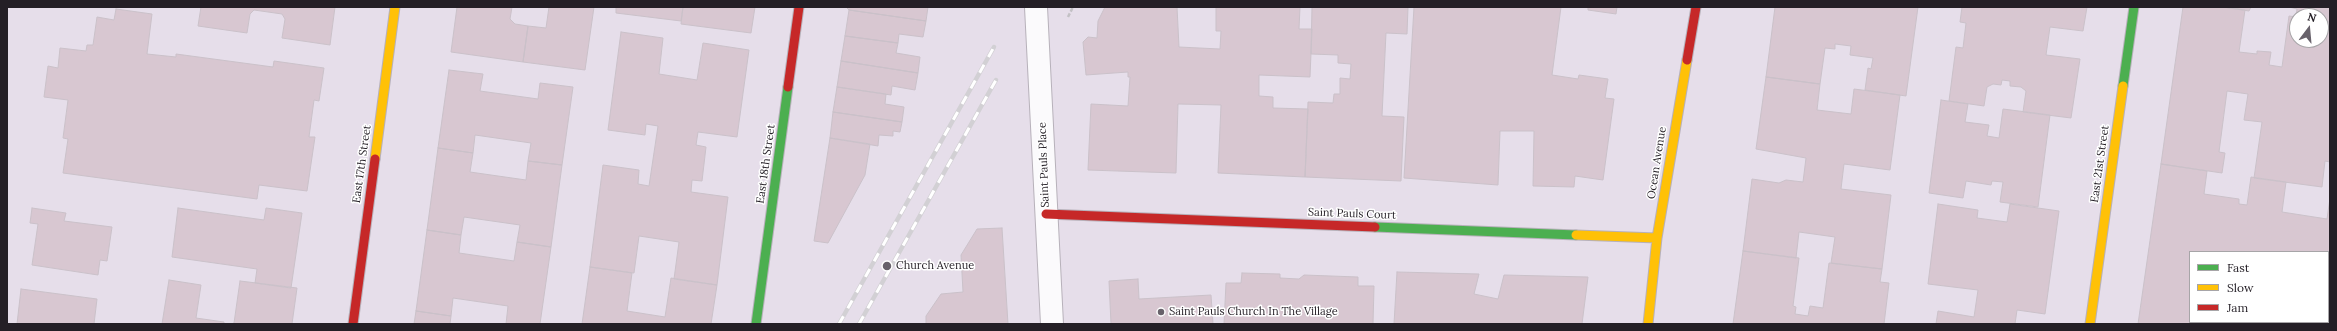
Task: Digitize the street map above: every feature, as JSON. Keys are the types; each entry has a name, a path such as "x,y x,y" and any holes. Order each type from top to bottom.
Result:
{"street":[{"name":"East 17th Street","path":"353,324 395,7"},
{"name":"East 18th Street","path":"756,324 799,7"},
{"name":"Saint Pauls Place","path":"1036,7 1052,324"},
{"name":"Ocean Avenue","path":"1648,324 1657,238 1696,7"},
{"name":"East 21st Street","path":"2090,324 2134,7"},
{"name":"Saint Pauls Court","path":"1046,214 1657,238"}],"path":[{"path":"1068,17 1073,7"}],"building":[{"path":"201,7 335,7 330,45 282,38 285,19 282,14 254,10 250,14 247,33 198,26"},
{"path":"457,7 512,7 510,19 515,24 528,26 523,62 451,52"},
{"path":"549,7 594,7 585,70 523,62 528,26 546,28"},
{"path":"616,7 683,7 681,21 616,13"},
{"path":"683,7 755,7 751,33 681,24"},
{"path":"846,7 928,7 926,21 849,10"},
{"path":"1105,7 1177,7 1179,47 1220,49 1221,31 1216,31 1216,7 1300,7 1299,29 1312,29 1310,77 1259,75 1259,96 1273,97 1273,108 1308,109 1305,177 1218,173 1221,105 1178,104 1176,173 1088,170 1091,104 1128,106 1130,77 1128,77 1128,72 1086,75 1083,42 1088,37 1097,38 1098,21"},
{"path":"1312,7 1408,7 1407,34 1386,33 1382,116 1404,117 1401,181 1305,177 1308,102 1333,103 1334,94 1340,94 1340,78 1350,79 1351,64 1338,63 1338,55 1311,54"},
{"path":"1414,7 1561,7 1552,75 1578,79 1579,75 1608,79 1605,98 1614,99 1603,180 1575,176 1574,187 1533,186 1534,131 1500,131 1498,185 1404,178"},
{"path":"1588,7 1617,7 1616,14 1588,10"},
{"path":"1775,7 1918,7 1906,96 1865,90 1868,68 1871,69 1873,58 1850,55 1851,46 1835,44 1835,49 1825,48 1820,84 1766,77"},
{"path":"1962,7 2087,7 2083,31 2050,27 2046,55 2080,59 2071,118 2023,112 2026,91 2021,87 2010,86 2010,81 2002,80 2001,85 1993,84 1987,87 1984,106 1949,101 1956,47 1963,48 1966,23 1960,22"},
{"path":"2183,7 2223,7 2245,10 2239,52 2257,54 2257,51 2271,52 2269,65 2282,67 2289,16 2289,48 2329,48 2330,22 2330,162 2325,161 2322,187 2254,178 2262,122 2244,120 2248,94 2227,91 2219,152 2225,153 2222,173 2161,164"},
{"path":"2223,7 2251,7 2249,11"},
{"path":"2289,7 2330,7 2330,22 2329,8"},
{"path":"116,9 152,14 147,54 176,57 176,54 273,67 274,61 324,68 319,101 314,100 309,137 315,137 307,191 259,185 257,199 63,173 68,139 63,138 68,100 44,97 48,66 58,68 60,48 86,51 87,45 93,45 97,17 114,20"},
{"path":"849,10 926,21 923,37 899,34 898,43 845,36"},
{"path":"621,32 663,38 659,74 697,80 703,43 749,50 737,137 698,132 696,145 706,147 702,181 692,180 691,192 728,197 717,285 674,279 679,242 639,236 634,273 590,267 603,165 639,170 638,184 649,186 658,126 646,124 645,135 608,130"},
{"path":"845,36 898,43 896,53 920,57 918,73 841,61"},
{"path":"841,61 918,73 915,90 892,86 891,95 837,87"},
{"path":"449,70 483,74 480,91 538,99 540,83 573,87 562,165 528,161 531,143 475,135 473,153 438,148"},
{"path":"1766,77 1820,84 1817,110 1851,114 1854,89 1900,95 1890,170 1844,164 1841,189 1891,195 1882,269 1831,263 1835,237 1799,232 1796,258 1743,251 1752,179 1779,183 1786,180 1803,182 1806,158 1756,149"},
{"path":"837,87 886,94 885,104 904,107 902,122 833,112"},
{"path":"1941,100 1968,104 1965,122 1989,125 1987,136 1999,138 2003,109 2050,115 2038,207 2000,202 2003,182 1992,181 1991,185 1966,181 1963,198 1929,193"},
{"path":"833,112 902,122 900,132 893,131 893,136 879,135 878,146 830,138"},
{"path":"830,138 870,144 865,175 828,243 814,241"},
{"path":"438,148 473,153 470,172 526,180 528,161 562,165 551,247 517,242 520,225 464,217 461,235 427,230"},
{"path":"2161,164 2207,171 2204,194 2239,199 2239,204 2247,205 2251,177 2286,182 2282,212 2327,219 2330,198 2330,324 2310,324 2329,323 2329,251 2189,251 2189,323 2207,324 2138,324"},
{"path":"1938,204 1978,210 1977,218 2007,222 2010,204 2059,211 2045,314 2017,310 2015,324 1936,324 1938,311 1974,317 1978,290 1928,284"},
{"path":"32,208 66,213 64,221 112,227 107,261 100,260 98,275 32,265 38,224 30,223"},
{"path":"178,208 264,220 266,208 302,213 291,288 255,283 257,269 172,257"},
{"path":"1002,228 1008,324 926,324 926,316 941,294 963,292 961,255 977,229"},
{"path":"427,230 461,235 459,253 514,261 517,242 551,247 540,324 506,324 508,306 453,298 451,316 416,311"},
{"path":"1743,251 1799,258 1793,306 1796,307 1795,314 1808,316 1810,306 1823,308 1829,263 1882,269 1880,282 1889,283 1884,324 1733,324"},
{"path":"590,267 632,273 627,311 665,317 671,278 717,285 711,324 582,324"},
{"path":"1397,272 1479,274 1474,294 1498,299 1504,275 1588,277 1582,324 1394,324"},
{"path":"1242,273 1280,274 1280,278 1299,279 1304,275 1358,277 1358,286 1374,286 1373,324 1224,324 1226,283 1241,283"},
{"name":"Saint Pauls Church In The Village","path":"1138,279 1139,299 1211,295 1213,324 1111,324 1109,281"},
{"path":"169,280 201,285 196,318 224,322 224,324 162,324"},
{"path":"240,281 297,288 292,324 232,324 234,323"},
{"path":"21,289 97,299 94,324 17,324"},
{"path":"416,311 451,316 450,324 414,324"}],"railway":[{"path":"839,324 994,47"},
{"path":"859,324 996,80"}],"traffic: fast":[{"path":"2123,86 2134,7"},
{"path":"756,324 788,87"},
{"path":"1375,227 1576,235"}],"traffic: slow":[{"path":"375,159 395,7"},
{"path":"1648,324 1657,238 1687,60"},
{"path":"2090,324 2123,86"},
{"path":"1576,235 1657,238"}],"traffic: jam":[{"path":"788,87 799,7"},
{"path":"1687,60 1696,7"},
{"path":"353,324 375,159"},
{"path":"1046,214 1375,227"}],"place":[{"name":"Church Avenue","path":"887,266"},
{"name":"Saint Pauls Church In The Village","path":"1161,312"}]}
